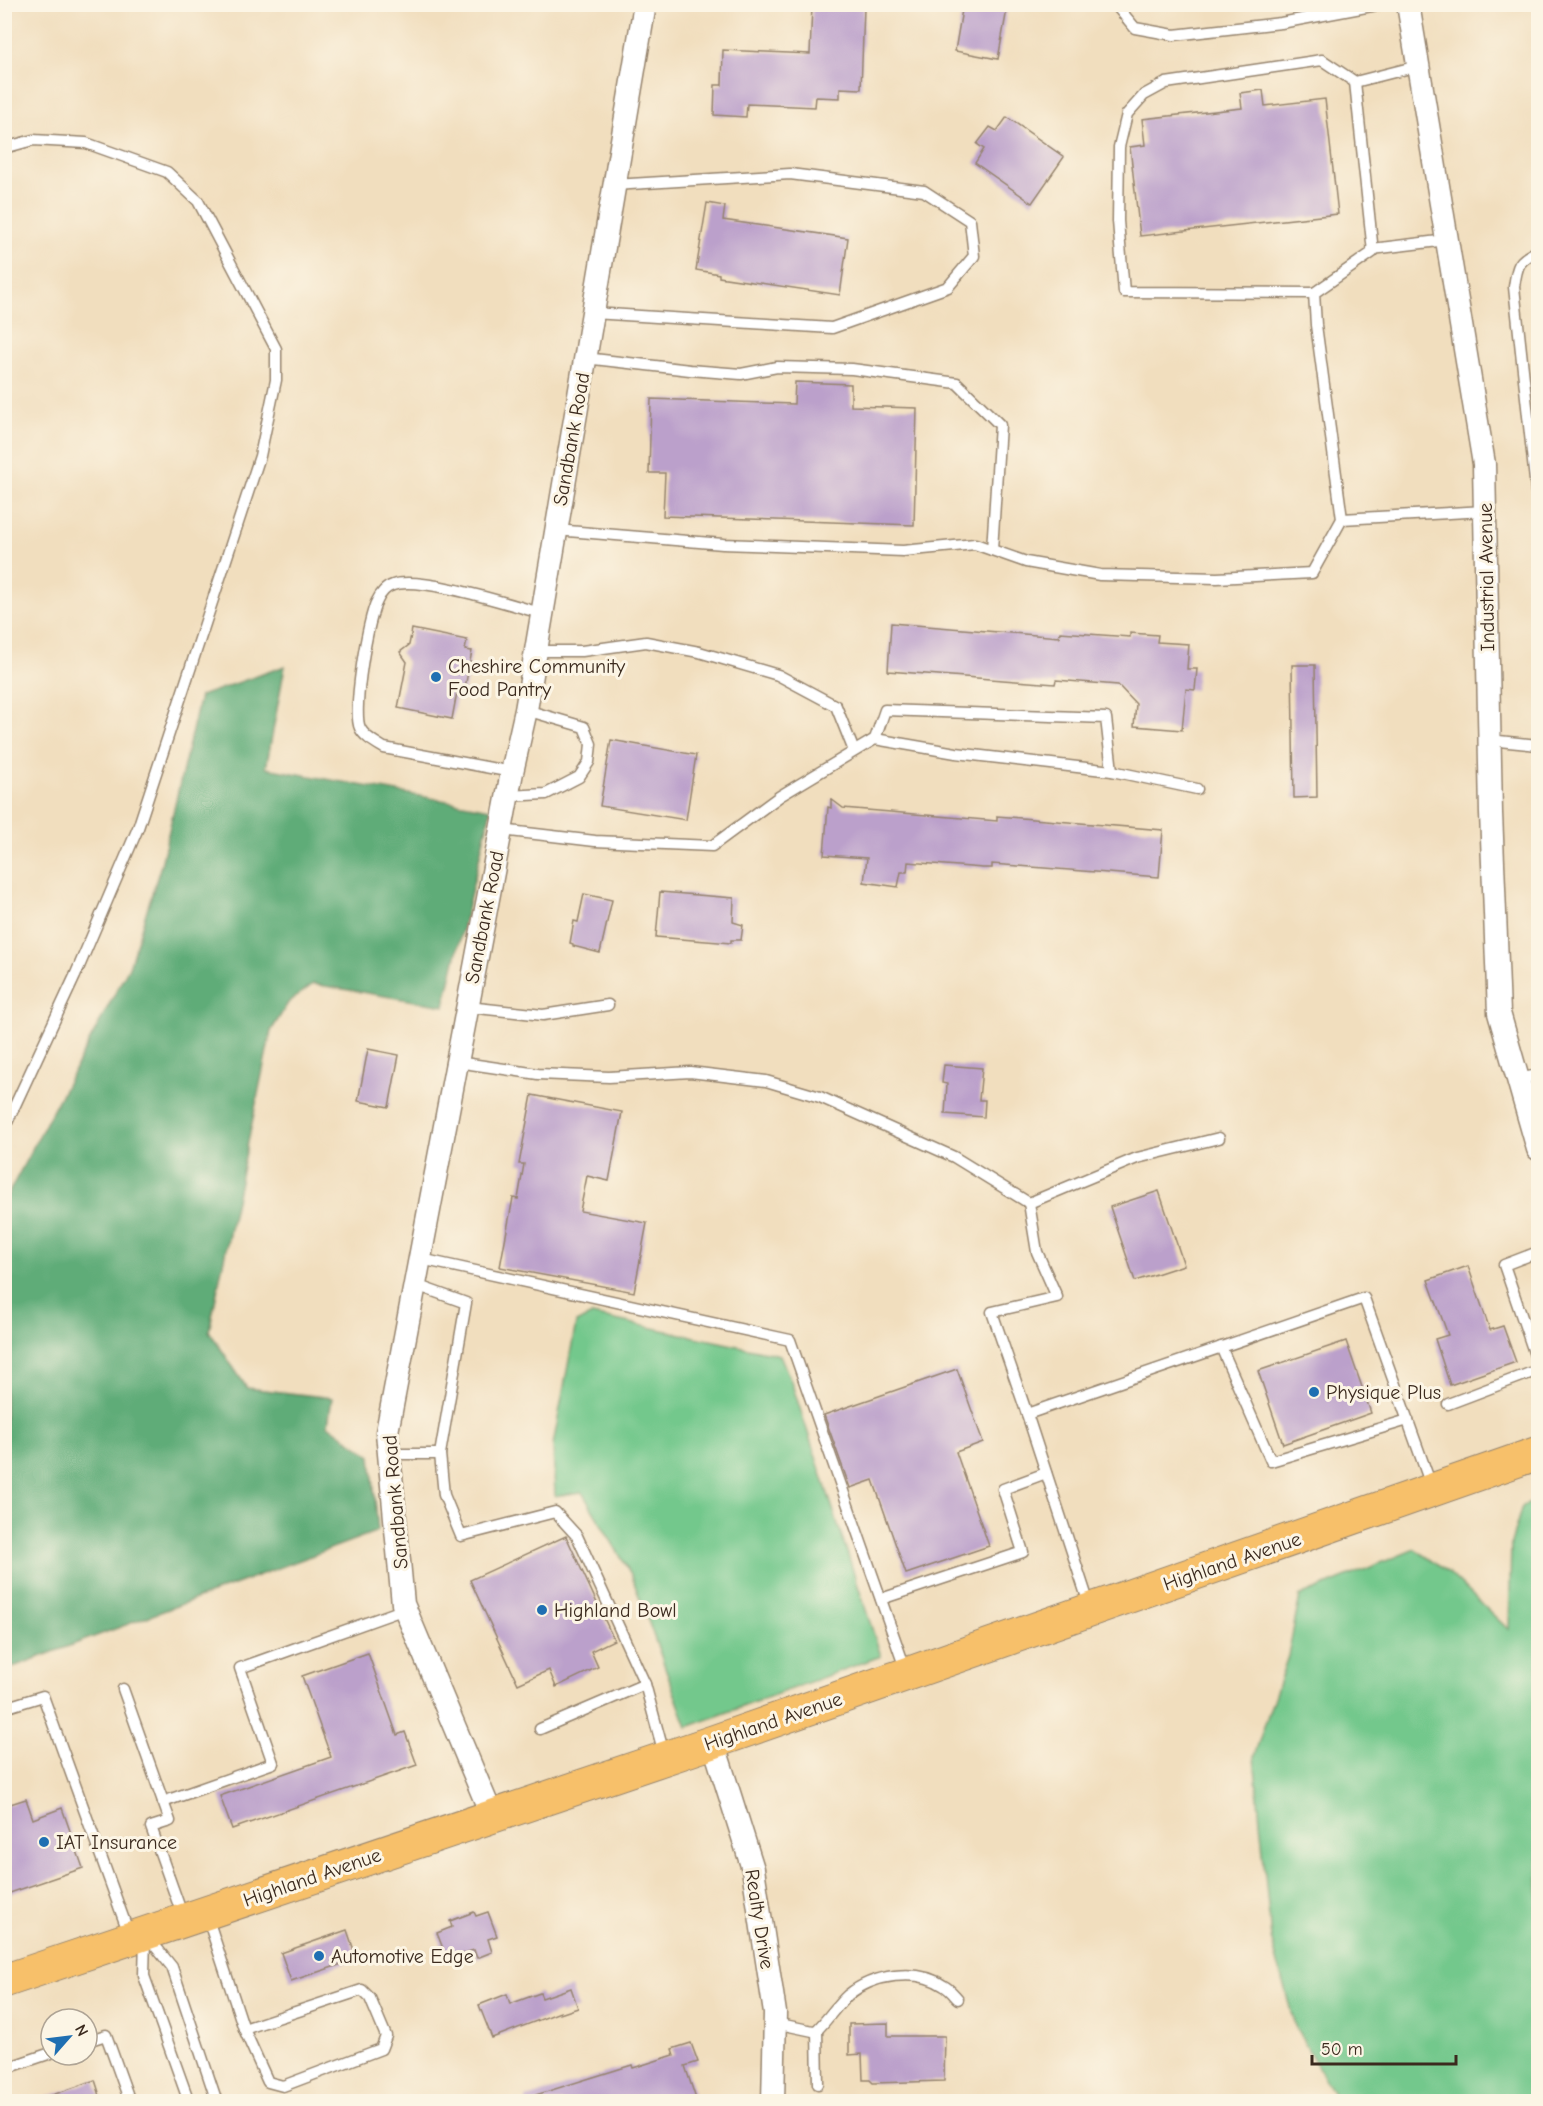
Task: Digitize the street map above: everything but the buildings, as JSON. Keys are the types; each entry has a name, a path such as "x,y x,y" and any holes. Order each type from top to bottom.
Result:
{"highway":[{"name":"Highland Avenue","path":"4,1981 713,1742 1539,1454"}],"street":[{"name":"Sandbank Road","path":"492,1816 403,1604 387,1432 507,796 526,710 534,651 645,4"},
{"name":"Industrial Avenue","path":"1408,4 1484,464 1489,740 1499,1013 1528,1077 1539,1149"},
{"name":"Realty Drive","path":"713,1742 753,1869 775,2024 773,2102"}],"lane":[{"path":"1116,4 1135,28 1174,35 1281,23 1382,4"},
{"path":"1355,81 1372,252 1314,292 1124,292 1118,221 1119,147 1126,114 1144,95 1166,83 1322,60 1355,81 1418,66"},
{"path":"4,148 33,140 86,143 167,172 198,201 276,349 276,380 260,456 138,828 75,976 4,1129"},
{"path":"593,313 832,328 948,287 974,256 970,221 924,191 790,174 614,185"},
{"path":"1372,249 1447,240"},
{"path":"1539,250 1524,257 1516,272 1514,287 1539,508"},
{"path":"556,530 723,544 903,551 975,544 1026,562 1100,576 1217,578 1312,573 1342,519 1316,325 1314,292"},
{"path":"585,357 741,374 777,367 852,369 957,382 1000,425 992,550"},
{"path":"1342,519 1485,511"},
{"path":"512,772 384,748 372,741 360,729 357,704 370,616 377,600 387,588 401,583 416,583 460,591 542,613"},
{"path":"534,651 582,651 646,642 699,652 778,675 836,706 854,751"},
{"path":"507,796 546,794 579,777 589,762 591,744 584,728 526,710"},
{"path":"875,739 885,710 1106,718 1112,771"},
{"path":"501,830 595,841 712,846 780,796 875,739 956,753 1112,771 1197,789"},
{"path":"1489,740 1539,745"},
{"path":"468,1007 543,1015 608,1005"},
{"path":"457,1062 538,1074 609,1077 690,1072 766,1081 820,1097 954,1157 1029,1203 1037,1252 1057,1297 992,1312 1091,1610"},
{"path":"1029,1203 1137,1158 1219,1138"},
{"path":"1539,1252 1504,1265 1539,1364"},
{"path":"421,1259 790,1340 907,1674"},
{"path":"416,1285 466,1303 440,1454 444,1495 461,1536 555,1512 577,1536 645,1684 655,1726 666,1758"},
{"path":"1027,1414 1365,1298 1433,1490"},
{"path":"1221,1347 1270,1461 1408,1420"},
{"path":"1448,1404 1539,1370"},
{"path":"389,1454 440,1454"},
{"path":"881,1599 1023,1552 1002,1489 1047,1473"},
{"path":"163,1802 273,1763 240,1668 405,1609"},
{"path":"540,1730 645,1684"},
{"path":"123,1689 170,1821 151,1827 195,1917 244,2029 268,2082 283,2086 381,2049 386,2036 370,1998 362,1990 244,2029"},
{"path":"4,1708 43,1696 138,1936 144,1976 189,2102"},
{"path":"138,1936 172,1967 217,2102"},
{"path":"775,2024 817,2030 850,1994 869,1982 895,1975 937,1982 958,1999"},
{"path":"817,2030 818,2084"},
{"path":"99,2037 106,2035 130,2102"},
{"path":"4,2069 39,2057"}],"green space":[{"path":"285,666 266,768 491,809 444,1006 313,984 288,1003 271,1031 209,1331 247,1388 332,1398 328,1425 371,1456 378,1531 5,1670 5,1200 129,967 161,865 200,696"},
{"path":"592,1315 780,1355 791,1381 881,1656 687,1727 631,1574 582,1492 555,1496 553,1445 576,1323"},
{"path":"1538,1501 1538,2101 1337,2101 1295,2026 1271,1938 1254,1756 1288,1656 1300,1596 1415,1549 1449,1573 1509,1630 1511,1543 1522,1506"}],"place":[{"name":"Cheshire Community Food Pantry","path":"436,677"},
{"name":"Physique Plus","path":"1314,1392"},
{"name":"Highland Bowl","path":"542,1610"},
{"name":"IAT Insurance","path":"44,1842"},
{"name":"Automotive Edge","path":"319,1956"}]}
